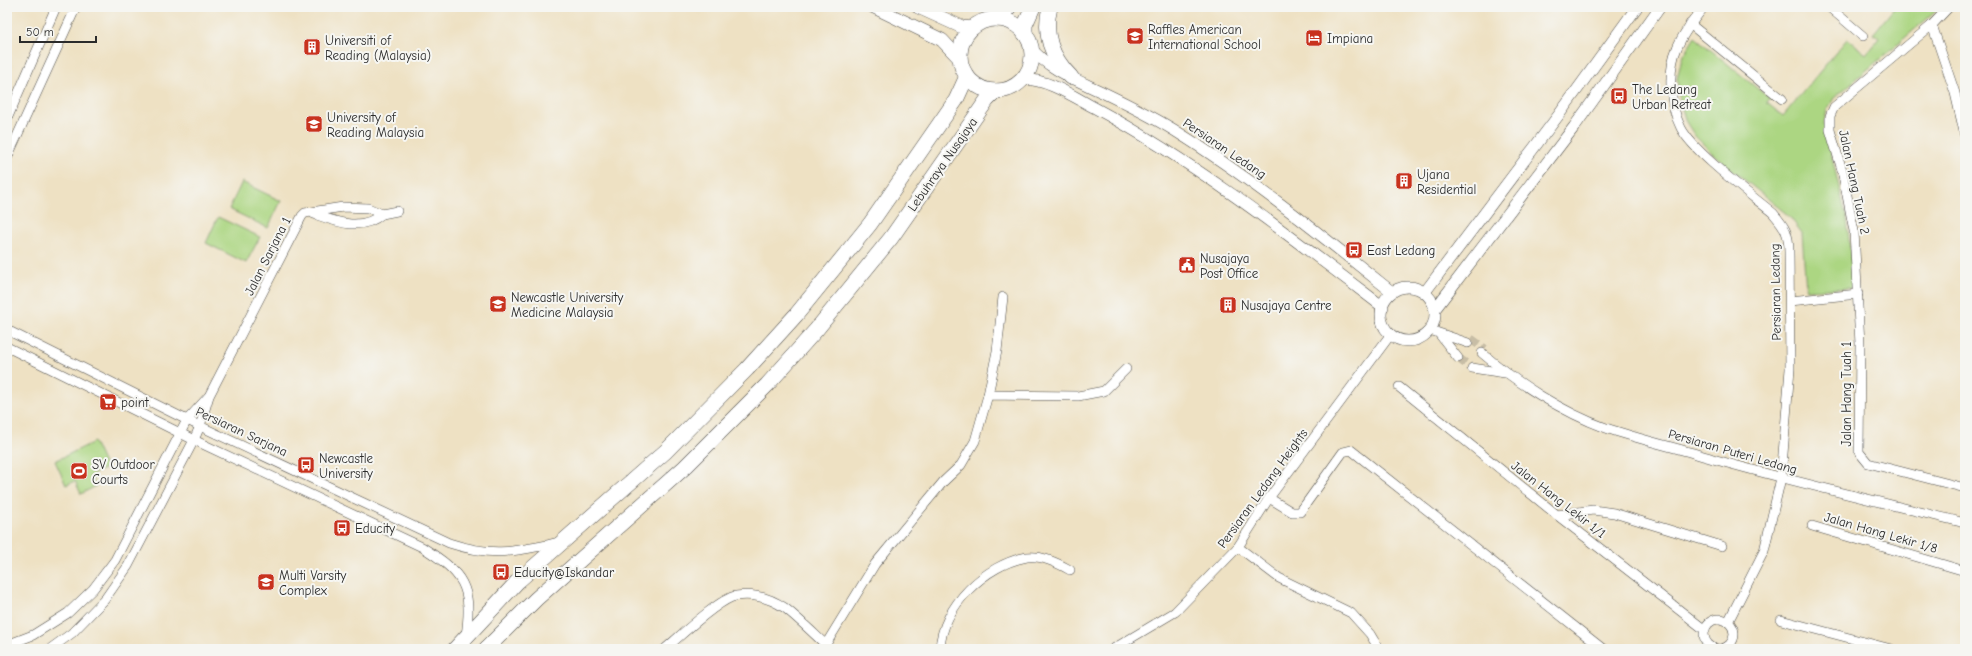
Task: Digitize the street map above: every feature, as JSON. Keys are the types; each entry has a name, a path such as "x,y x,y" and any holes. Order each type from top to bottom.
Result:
{"highway":[{"path":"997,19 1009,7"},
{"path":"1028,41 1010,22 997,19 981,22 972,28 962,44 960,59 967,76 981,88 996,91 1011,88 1022,79 1030,66 1028,41 1025,24 1033,7"},
{"path":"1050,7 1047,24 1048,40 1059,63 1071,77"},
{"path":"455,649 518,581 666,451 748,369 796,315 870,224 956,100 967,76"},
{"name":"Lebuhraya Nusajaya","path":"486,649 536,599 685,467 761,390 816,330 891,238 987,100 996,91"}],"main road":[{"path":"874,7 942,40 960,59"},
{"path":"918,7 962,28 972,28"}],"street":[{"path":"7,119 56,7"},
{"path":"7,158 76,7"},
{"path":"1425,292 1558,116 1637,7"},
{"path":"1434,309 1574,127 1660,7"},
{"name":"Persiaran Ledang","path":"1704,7 1690,24 1676,48 1671,74 1672,99 1682,129 1701,152 1773,213 1789,236 1790,369 1781,478 1764,551 1728,622"},
{"path":"1828,7 1864,36"},
{"name":"Jalan Hang Tuah 2","path":"1858,294 1854,231 1842,170 1830,130 1830,116 1834,107 1932,25 1949,7"},
{"path":"1690,24 1782,99"},
{"path":"1932,25 1955,93 1965,136"},
{"name":"Persiaran Ledang","path":"1028,41 1044,62 1071,77 1148,114 1216,157 1317,232 1392,292"},
{"path":"1022,79 1038,81 1071,95 1130,127 1165,149 1216,182 1383,307"},
{"name":"Jalan Sarjana 1","path":"209,396 302,216 310,212 343,206 363,207 382,214"},
{"path":"310,212 337,222 361,224 371,222 382,214 397,211"},
{"path":"1408,287 1417,288 1425,292 1434,309 1433,323 1430,330 1418,338 1411,340 1404,340 1391,334 1383,322 1383,307 1386,299 1392,292 1400,288 1408,287"},
{"path":"1790,301 1858,294"},
{"name":"Jalan Hang Tuah 1","path":"1858,294 1860,344 1858,448 1861,456 1868,463 1965,488"},
{"path":"665,649 723,601 735,596 750,595 762,596 785,608 825,647 875,564 944,482 961,465 975,442 988,395 997,351 1003,297"},
{"name":"Persiaran Sarjana","path":"7,330 187,420 429,535 458,546 505,552 563,541"},
{"path":"1430,330 1440,335 1469,341"},
{"name":"Persiaran Ledang Heights","path":"1113,649 1175,612 1238,547 1269,498 1391,334"},
{"path":"1440,335 1459,356"},
{"path":"7,346 194,440 422,547 454,571 463,584 468,595 469,610 465,637"},
{"path":"1484,351 1506,374"},
{"path":"1474,366 1506,374"},
{"path":"988,395 1078,396 1104,391 1126,369"},
{"name":"Persiaran Puteri Ledang","path":"1506,374 1558,405 1605,428 1781,478 1965,523"},
{"name":"Jalan Hang Lekir 1/1","path":"1399,387 1557,515 1705,630"},
{"path":"7,644 33,635 68,613 93,589 115,560 187,420 209,396"},
{"path":"50,649 72,633 105,599 128,566 194,440 209,396"},
{"path":"1269,498 1292,512 1300,512 1343,452 1348,449 1351,450 1604,649"},
{"path":"1557,515 1593,510 1614,513 1722,546"},
{"name":"Jalan Hang Lekir 1/8","path":"1812,526 1965,570"},
{"path":"1238,547 1279,578 1352,613 1370,634 1379,649"},
{"path":"940,649 945,624 957,604 977,580 1003,564 1028,557 1054,561 1070,570"},
{"path":"1719,619 1728,622 1731,625 1734,634 1733,639 1728,648 1717,648 1708,644 1704,635 1705,630 1710,622 1719,619"},
{"path":"1781,620 1889,649"}],"green space":[{"path":"1895,7 1941,7 1834,98 1827,110 1824,124 1847,220 1854,288 1806,290 1802,233 1789,216 1713,154 1695,136 1686,122 1680,102 1677,79 1682,58 1695,37 1770,99 1767,103 1783,116 1847,39 1866,54 1879,38 1873,34"},
{"path":"242,182 281,201 268,228 229,209"},
{"path":"218,217 260,237 246,263 206,243"},
{"name":"SV Outdoor Courts","path":"94,442 106,468 91,475 96,486 81,494 75,481 66,485 55,461"}],"tunnel":[{"path":"1471,339 1485,349"},
{"path":"1458,358 1472,368"}],"place":[{"name":"Raffles American International School","path":"1135,36"},
{"name":"Impiana","path":"1314,38"},
{"name":"Universiti of Reading (Malaysia)","path":"312,47"},
{"name":"The Ledang Urban Retreat","path":"1619,96"},
{"name":"University of Reading Malaysia","path":"314,124"},
{"name":"Ujana Residential","path":"1404,181"},
{"name":"East Ledang","path":"1354,250"},
{"name":"Nusajaya Post Office","path":"1187,265"},
{"name":"Newcastle University Medicine Malaysia","path":"498,304"},
{"name":"Nusajaya Centre","path":"1228,305"},
{"name":"point","path":"108,402"},
{"name":"Newcastle University","path":"306,465"},
{"name":"SV Outdoor Courts","path":"79,471"},
{"name":"Educity","path":"342,528"},
{"name":"Educity@Iskandar","path":"501,572"},
{"name":"Multi Varsity Complex","path":"266,582"}]}
